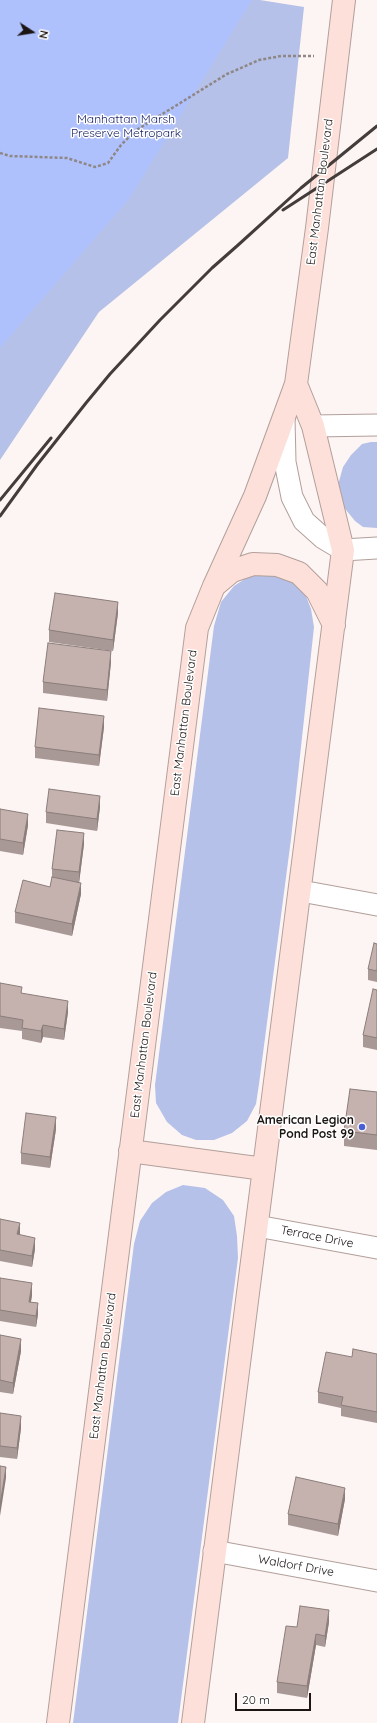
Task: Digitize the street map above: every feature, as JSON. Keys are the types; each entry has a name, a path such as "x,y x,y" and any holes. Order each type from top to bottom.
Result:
{"street":[{"name":"East Manhattan Boulevard","path":"58,1723 196,628 255,496 296,384 317,228 344,0"},
{"name":"East Manhattan Boulevard","path":"193,1723 214,1551 301,891 343,550 313,426 296,384"},
{"path":"284,415 285,462 292,497 304,521 323,538 343,550 377,548"},
{"path":"313,426 377,425"},
{"path":"214,586 232,571 253,564 277,565 299,573 317,591 334,625"},
{"path":"301,891 377,905"},
{"path":"130,1151 264,1169"},
{"name":"Terrace Drive","path":"257,1226 377,1248"},
{"name":"Waldorf Drive","path":"214,1551 377,1581"}],"path":[{"path":"0,153 10,156 67,158 95,167 108,163 121,145 135,131 227,74 259,60 281,56 337,56"}],"green space":[{"name":"Manhattan Marsh Preserve Metropark","path":"0,0 260,0 304,7 288,158 99,312 0,460"},
{"path":"0,0 252,0 129,199 0,348"},
{"path":"377,442 377,528 363,527 355,521 342,505 338,485 343,467 351,455 362,444"},
{"path":"271,573 289,579 304,591 311,609 314,627 291,839 259,1084 256,1104 247,1121 232,1133 214,1140 196,1140 182,1135 167,1122 156,1103 155,1085 214,626 221,602 234,586 251,575"},
{"path":"183,1185 205,1188 223,1200 234,1216 238,1258 178,1723 73,1723 134,1244 140,1221 152,1203 166,1192"}],"building":[{"path":"55,593 118,602 113,640 49,630"},
{"path":"48,643 111,651 107,690 43,682"},
{"path":"39,708 104,716 99,755 35,747"},
{"path":"49,789 100,796 97,819 46,812"},
{"path":"0,809 28,814 23,843 0,839"},
{"path":"57,830 84,833 79,872 52,869"},
{"path":"52,877 81,883 72,924 15,912 23,880 50,887"},
{"path":"374,943 377,944 377,971 368,969"},
{"path":"0,983 22,987 21,993 68,1001 64,1029 43,1025 41,1031 22,1028 23,1020 0,1016"},
{"path":"373,989 377,990 377,1038 363,1035"},
{"name":"American Legion Pond Post 99","path":"350,1089 377,1092 377,1135 344,1131"},
{"path":"26,1113 56,1117 50,1157 21,1153"},
{"path":"0,1219 20,1223 17,1234 35,1238 32,1256 0,1250"},
{"path":"0,1278 32,1283 29,1302 38,1303 36,1316 0,1310"},
{"path":"0,1335 21,1339 13,1383 0,1380"},
{"path":"353,1349 377,1354 377,1412 341,1405 343,1397 318,1392 326,1352 352,1357"},
{"path":"0,1413 21,1416 17,1448 0,1446"},
{"path":"0,1466 6,1467 0,1505"},
{"path":"296,1477 345,1488 338,1524 288,1514"},
{"path":"300,1606 329,1610 325,1636 316,1634 307,1686 277,1682 286,1626 297,1627"}],"railway":[{"path":"0,516 37,465 86,403 110,374 160,320 212,268 301,188 377,126"},
{"path":"283,210 377,149"},
{"path":"0,500 51,438"}],"place":[{"name":"American Legion Pond Post 99","path":"362,1127"}]}
